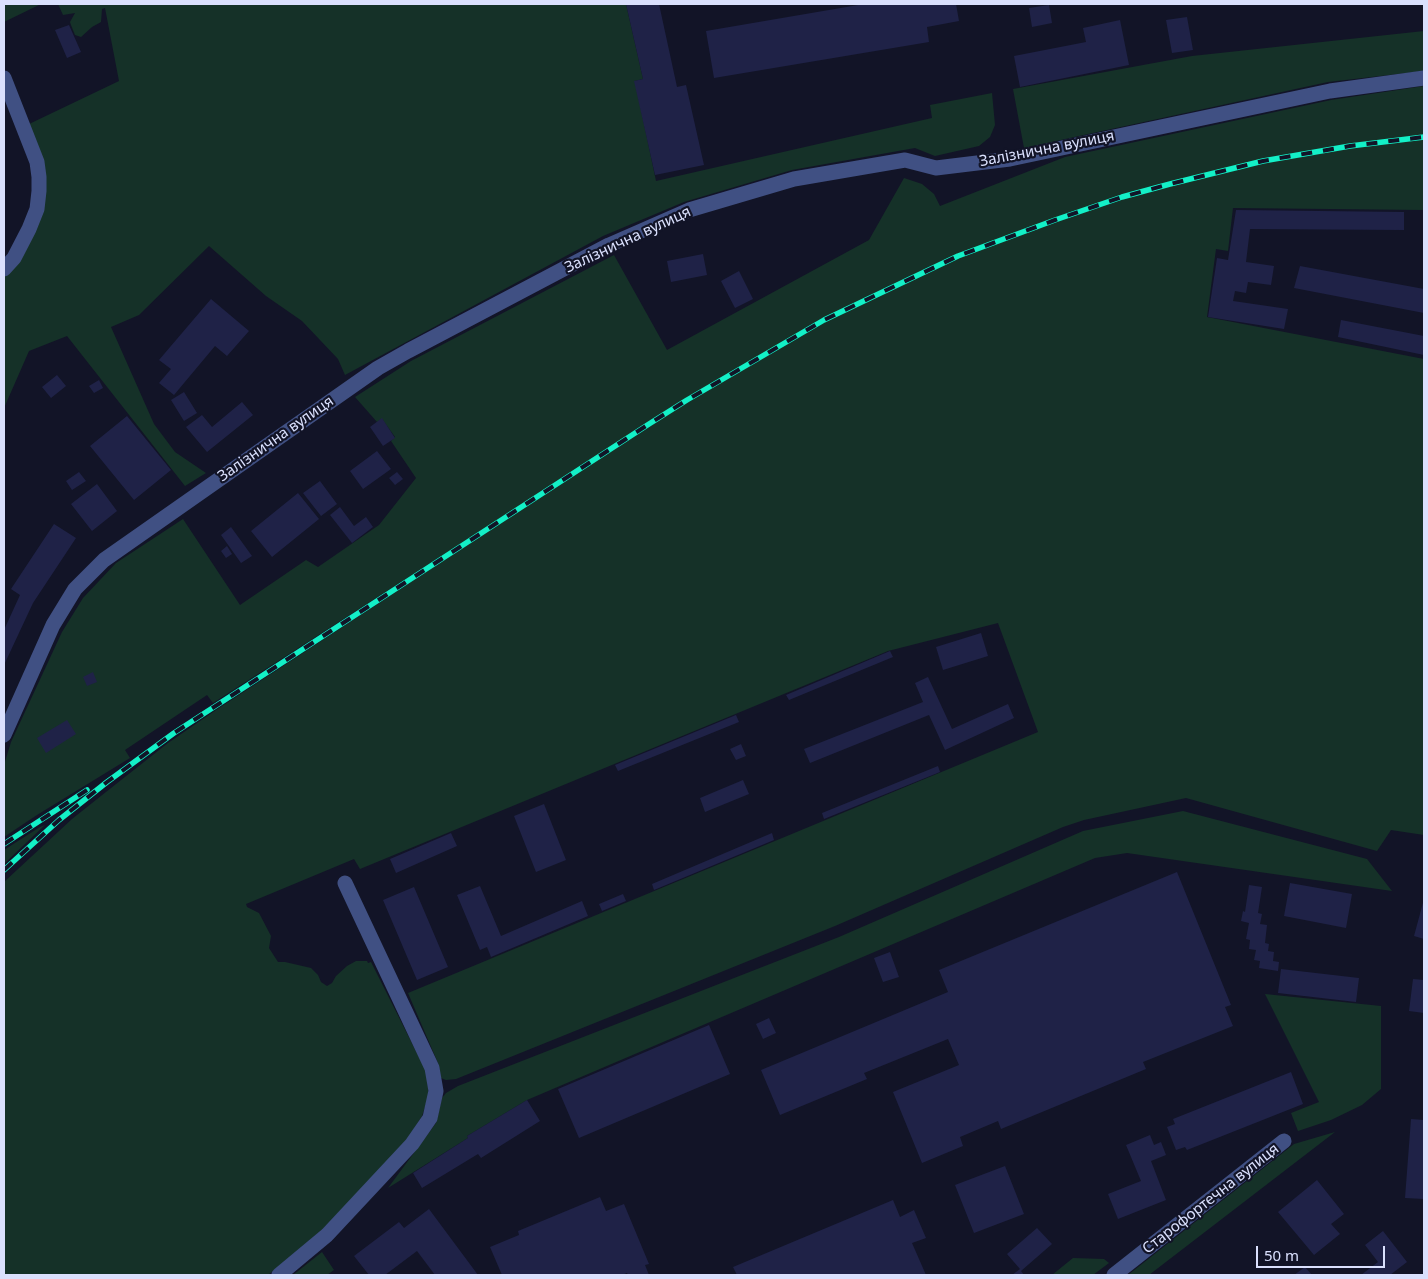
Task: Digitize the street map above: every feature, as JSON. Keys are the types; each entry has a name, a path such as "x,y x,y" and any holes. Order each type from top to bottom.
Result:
{"street":[{"path":"4,78 37,162 39,192 36,209 29,229 14,258 4,269"},
{"name":"Залізнична вулиця","path":"4,735 53,625 75,589 104,560 378,368 609,246 689,210 794,179 905,160 936,168 1010,159 1330,91 1424,78"},
{"path":"280,1275 327,1235 412,1144 430,1118 436,1091 432,1068 345,884"},
{"name":"Старофортечна вулиця","path":"1114,1275 1284,1141"}],"green space":[{"path":"4,4 41,4 4,22"},
{"path":"58,4 626,4 643,79 635,81 656,181 932,118 930,105 992,93 995,125 990,137 979,146 935,156 915,148 792,170 684,202 603,236 345,375 338,359 302,321 266,296 209,246 139,315 111,327 154,424 175,452 206,473 185,486 67,336 29,351 4,408 4,275 40,210 27,125 119,81 105,8 102,9 101,22 81,37 75,35 70,22 75,13 63,15"},
{"path":"1424,31 1424,71 1328,82 1024,148 1013,89 1192,56"},
{"path":"1424,86 1424,135 1350,144 1263,160 1169,182 1122,196 1054,219 957,256 823,319 648,423 213,703 207,695 125,750 130,758 4,837 4,765 11,742 62,632 83,598 116,563 183,519 240,605 306,560 318,567 379,525 416,478 391,441 395,437 382,419 377,422 355,397 411,361 614,255 667,350 869,240 904,178 922,184 934,194 940,206 1065,157 1331,100"},
{"path":"1424,138 1424,210 1233,208 1228,251 1216,249 1207,317 1424,359 1424,835 1391,830 1377,851 1186,798 1084,820 1063,827 835,926 456,1079 446,1080 441,1078 438,1063 408,993 1038,732 998,623 888,651 360,869 354,859 246,904 247,907 259,913 271,936 269,948 278,962 311,968 318,975 321,982 327,986 347,966 356,961 371,962 426,1071 429,1095 422,1116 408,1139 323,1229 268,1275 4,1275 4,882 72,819 168,743 216,710 650,425 825,321 889,289 959,258 1122,198 1264,163 1350,147"},
{"path":"1183,811 1367,859 1392,891 1127,853 1095,858 527,1100 467,1136 468,1138 388,1188 436,1123 442,1098 446,1093 458,1086 839,937 1083,831"},
{"path":"45,825 4,864 4,850"},
{"path":"1265,994 1381,1006 1381,1089 1362,1105 1331,1120 1298,1131 1291,1113 1319,1102"},
{"path":"1335,1132 1149,1275 1128,1275 1294,1144"},
{"path":"322,1252 334,1270 327,1275 293,1275"},
{"path":"1073,1258 1104,1259 1109,1263 1093,1275 1052,1275"}],"building":[{"path":"626,4 659,4 677,87 686,85 704,165 655,175 634,81 643,79"},
{"path":"864,4 956,4 959,21 927,27 929,42 714,78 706,31"},
{"path":"1049,5 1052,23 1032,27 1029,8"},
{"path":"1187,17 1193,50 1172,53 1166,20"},
{"path":"1120,20 1129,65 1020,87 1014,56 1086,42 1083,28"},
{"path":"69,25 81,52 67,58 55,30"},
{"path":"1236,210 1404,212 1404,230 1250,229 1246,262 1274,266 1271,285 1248,282 1246,293 1235,291 1233,301 1288,309 1284,329 1208,317 1217,258 1228,260"},
{"path":"703,254 707,275 671,282 667,261"},
{"path":"1300,266 1424,289 1424,313 1294,288"},
{"path":"739,271 753,299 735,308 721,281"},
{"path":"211,299 249,331 227,356 215,346 174,395 159,383 171,369 159,360"},
{"path":"1341,320 1424,336 1424,355 1338,337"},
{"path":"57,375 66,386 51,398 42,387"},
{"path":"99,380 103,388 94,393 89,386"},
{"path":"184,392 197,413 184,421 171,400"},
{"path":"242,402 253,415 207,452 186,427 202,415 212,427"},
{"path":"127,416 171,470 134,500 90,446"},
{"path":"382,418 395,438 383,446 370,427"},
{"path":"377,451 391,469 363,489 350,471"},
{"path":"79,472 86,481 72,490 66,481"},
{"path":"397,472 403,479 395,485 389,478"},
{"path":"320,481 337,504 321,516 303,493"},
{"path":"97,484 117,511 92,531 71,504"},
{"path":"298,493 319,519 272,557 251,531"},
{"path":"340,507 354,526 366,517 373,527 352,543 330,515"},
{"path":"54,524 76,538 33,603 4,665 4,630 20,595 11,589"},
{"path":"231,527 252,556 241,563 221,535"},
{"path":"227,546 232,554 226,558 221,551"},
{"path":"981,633 988,656 943,670 936,647"},
{"path":"890,651 893,657 789,700 786,695"},
{"path":"93,672 97,682 87,686 83,677"},
{"path":"928,677 952,729 1008,704 1014,718 945,750 929,715 810,763 804,749 923,702 915,683"},
{"path":"736,715 739,722 618,771 615,765"},
{"path":"67,720 76,734 46,753 37,738"},
{"path":"741,744 746,756 736,760 730,749"},
{"path":"938,766 940,772 824,819 822,813"},
{"path":"743,780 749,794 705,812 700,798"},
{"path":"544,804 566,860 536,872 514,816"},
{"path":"451,833 457,846 396,873 390,859"},
{"path":"772,833 774,840 654,890 652,884"},
{"path":"1177,872 1231,1005 1225,1007 1233,1026 1143,1062 1146,1069 1001,1129 998,1121 960,1137 963,1146 922,1163 893,1092 959,1065 948,1039 864,1073 867,1079 780,1115 761,1070 948,992 939,970"},
{"path":"1290,883 1352,894 1346,928 1284,916"},
{"path":"1249,885 1262,887 1258,913 1262,914 1260,924 1267,925 1265,943 1269,944 1268,951 1274,952 1273,961 1279,962 1278,971 1259,968 1260,961 1254,960 1256,950 1249,949 1250,940 1246,939 1249,923 1241,921 1243,911 1245,912"},
{"path":"480,886 501,936 582,901 588,916 491,957 487,947 480,950 457,895"},
{"path":"414,887 448,967 417,980 383,900"},
{"path":"623,894 626,901 602,911 599,904"},
{"path":"1424,899 1424,939 1414,936"},
{"path":"890,952 899,977 883,982 874,958"},
{"path":"1281,969 1359,978 1356,1002 1278,993"},
{"path":"1413,979 1424,980 1424,1013 1409,1011"},
{"path":"769,1018 776,1033 763,1039 756,1024"},
{"path":"709,1025 730,1074 579,1138 558,1089"},
{"path":"1291,1072 1303,1104 1187,1150 1185,1147 1176,1150 1167,1127 1175,1124 1173,1119"},
{"path":"527,1100 540,1121 481,1158 478,1154 422,1188 413,1173 468,1138 467,1136"},
{"path":"1411,1119 1424,1120 1424,1199 1405,1198"},
{"path":"1150,1135 1154,1145 1161,1142 1166,1155 1151,1161 1166,1200 1118,1219 1108,1194 1141,1181 1126,1145"},
{"path":"1005,1166 1024,1214 974,1233 955,1185"},
{"path":"1317,1180 1344,1214 1331,1224 1340,1234 1314,1255 1278,1212"},
{"path":"600,1197 606,1211 624,1204 649,1264 645,1265 649,1275 628,1275 627,1273 622,1275 502,1275 490,1247 519,1235 518,1231"},
{"path":"893,1200 900,1217 914,1210 926,1238 912,1243 926,1275 737,1275 733,1267"},
{"path":"429,1209 478,1275 435,1275 417,1251 385,1275 369,1275 354,1256 399,1222 404,1228"},
{"path":"1037,1228 1052,1244 1021,1271 1024,1275 1012,1275 1020,1269 1007,1254"},
{"path":"1383,1231 1407,1262 1390,1275 1361,1275 1378,1262 1365,1245"},
{"path":"1305,1267 1312,1275 1294,1275"}],"railway":[{"path":"4,870 59,820 174,733 649,424 824,320 958,256 1122,197 1263,161 1350,146 1424,137"},
{"path":"4,844 87,790"}]}
